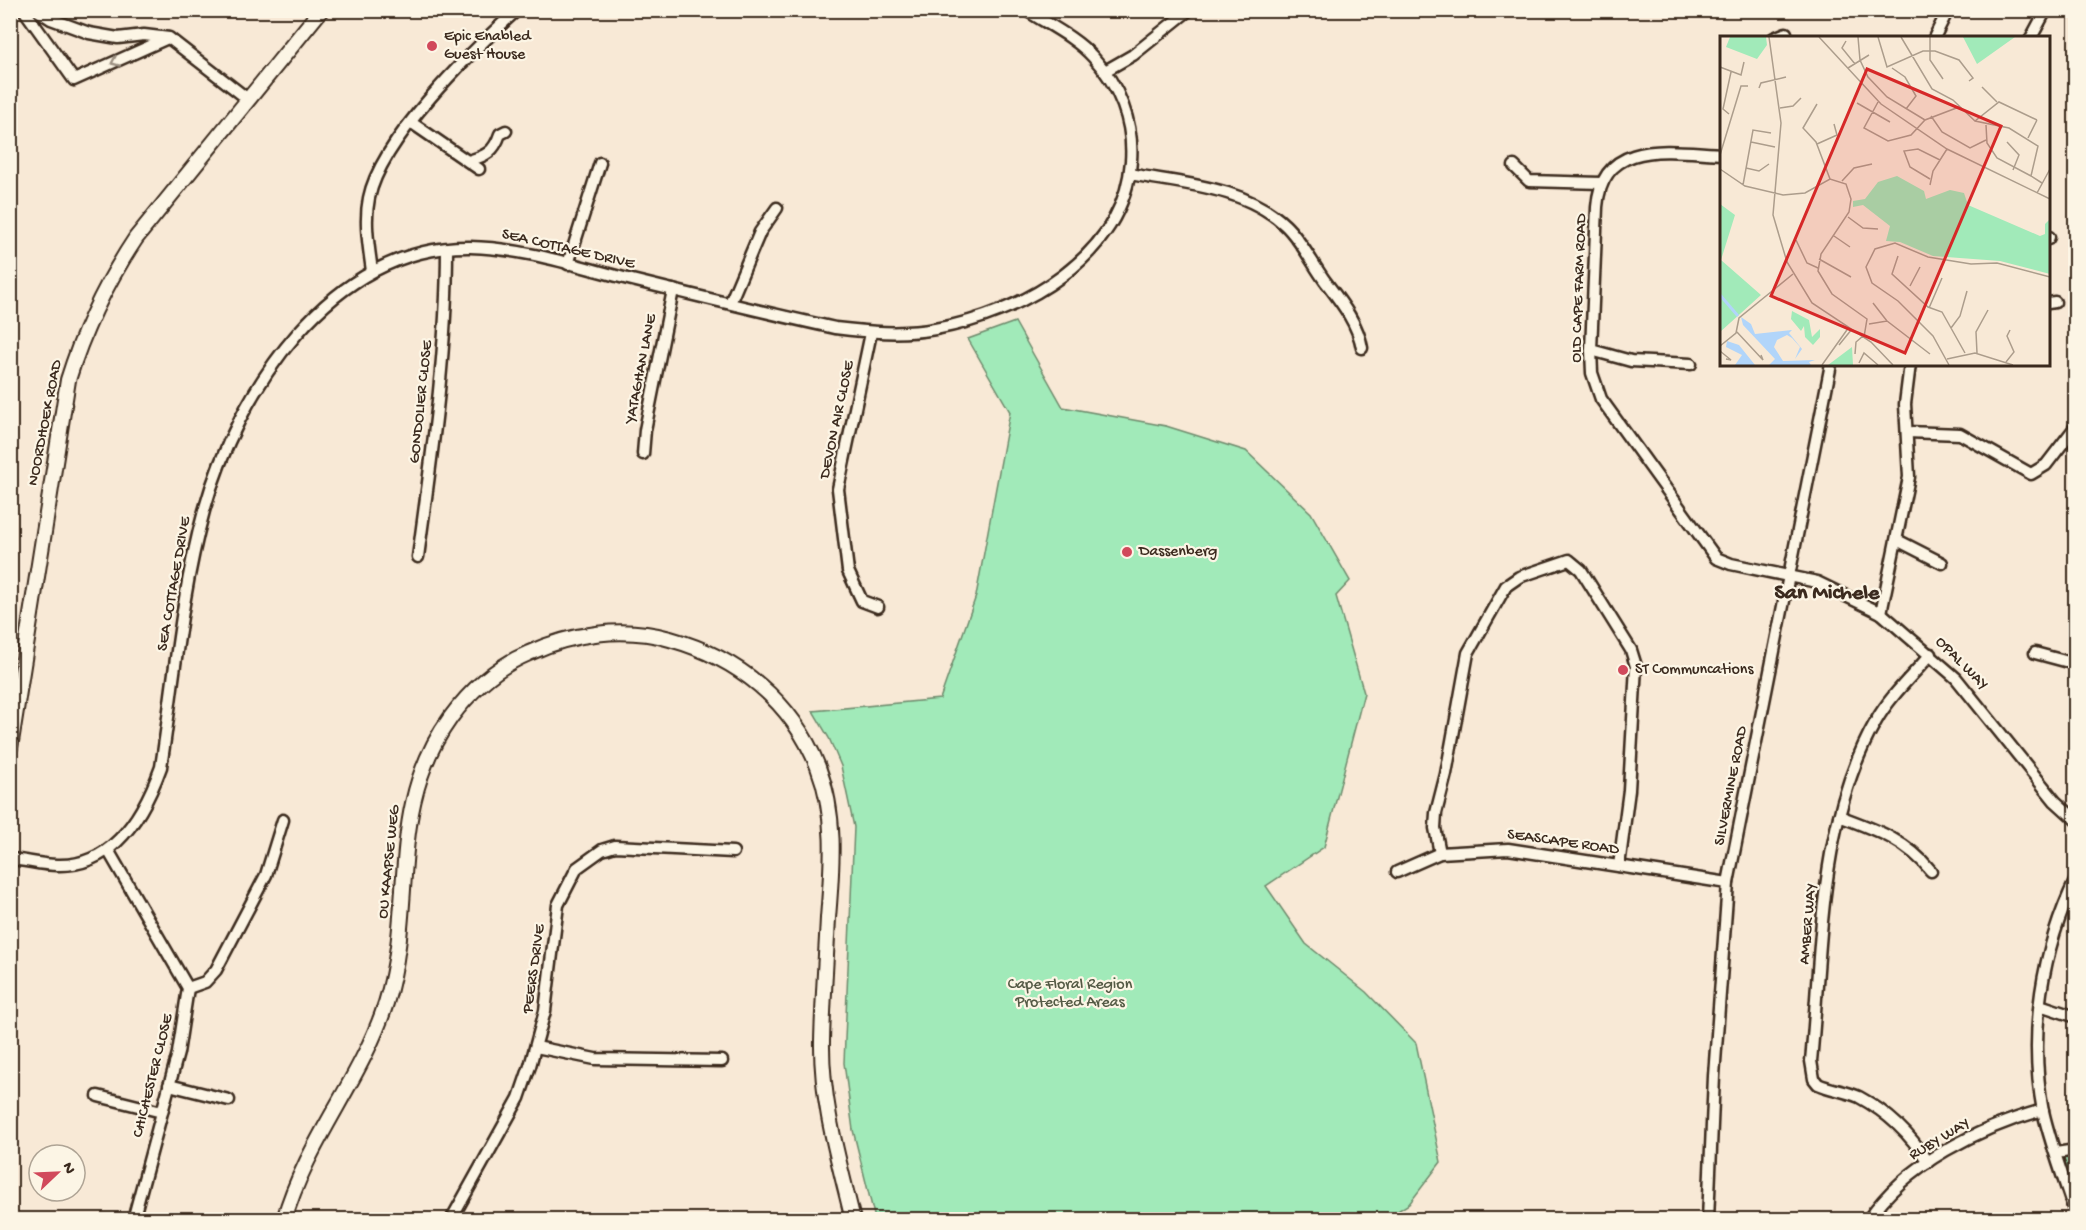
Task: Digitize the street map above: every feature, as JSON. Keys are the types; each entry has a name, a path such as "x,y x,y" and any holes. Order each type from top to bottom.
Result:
{"main road":[{"name":"NOORDHOEK ROAD","path":"11,741 14,700 68,380 80,343 113,273 136,238 321,10"},
{"name":"OU KAAPSE WEG","path":"284,1220 300,1174 375,1031 385,1005 397,952 410,812 420,774 436,739 471,694 502,668 543,646 604,632 662,637 707,651 773,696 801,733 811,751 825,789 832,832 822,1043 823,1090 853,1220"}],"street":[{"path":"372,271 367,214 369,198 379,169 412,123 475,48 517,10"},
{"name":"SEA COTTAGE DRIVE","path":"10,859 57,866 80,862 108,850 135,822 149,800 160,767 193,554 204,509 220,466 255,394 302,326 334,295 372,271 409,257 447,249 490,248 568,264 835,328 871,333 911,332 957,325 1008,307 1078,263 1102,238 1124,200 1132,151 1125,109 1105,71 1081,45 1026,10"},
{"path":"1105,71 1132,55 1189,10"},
{"path":"1935,36 1948,10"},
{"path":"2032,36 2046,10"},
{"path":"31,12 89,33 118,38 144,35 168,38 249,100"},
{"path":"31,12 74,80 168,38"},
{"path":"1779,36 1786,33"},
{"path":"412,123 479,169"},
{"path":"468,161 489,154 495,147 500,134 506,131"},
{"path":"1514,166 1529,181 1601,183 1624,158 1648,151 1720,154"},
{"path":"568,264 600,163"},
{"path":"1130,174 1238,196 1276,218 1292,233 1358,329 1362,348"},
{"name":"OLD CAPE FARM ROAD","path":"1601,183 1597,207 1591,350 1593,373 1601,399 1708,551 1722,562 1789,575"},
{"path":"730,303 759,232 777,208"},
{"name":"GONDOLIER CLOSE","path":"418,557 437,419 446,301 447,249"},
{"name":"YATAGHAN LANE","path":"643,454 645,430 673,290"},
{"name":"DEVON AIR CLOSE","path":"871,333 838,489 842,534 853,586 862,602 878,607"},
{"path":"1591,350 1631,361 1691,364"},
{"name":"SILVERMINE ROAD","path":"1708,1220 1714,1076 1728,883 1831,366"},
{"path":"1881,613 1909,477 1906,386 1910,366"},
{"path":"1907,432 1960,434 2031,474 2046,465 2076,426"},
{"path":"1897,540 1942,563"},
{"path":"1440,853 1435,828 1436,813 1446,774 1468,653 1506,586 1519,577 1569,560 1581,570 1635,660 1629,790 1619,866"},
{"name":"OPAL WAY","path":"1789,575 1817,582 1881,613 1931,654 1985,710 2055,801 2076,820"},
{"path":"2035,653 2076,664"},
{"name":"AMBER WAY","path":"1928,1162 1915,1142 1890,1119 1858,1097 1824,1086 1814,1079 1811,1061 1829,869 1846,790 1876,720 1931,654"},
{"path":"1839,816 1898,841 1922,859 1931,871"},
{"path":"108,850 188,988 205,982 216,969 266,875 283,820"},
{"name":"PEERS DRIVE","path":"451,1220 519,1098 536,1047 551,976 558,905 577,868 602,850 615,846 733,852"},
{"name":"SEASCAPE ROAD","path":"1397,872 1440,853 1508,849 1728,883"},
{"path":"2076,879 2052,939 2040,1005 2038,1042 2043,1110 2076,1216"},
{"name":"CHICHESTER CLOSE","path":"133,1220 178,1053 188,988"},
{"path":"2040,1005 2076,1017"},
{"path":"536,1047 595,1059 722,1061"},
{"path":"169,1085 229,1100"},
{"path":"98,1096 162,1112"},
{"name":"RUBY WAY","path":"1868,1220 1888,1195 1928,1162 2006,1121 2043,1110"},
{"path":"2056,1153 2076,1150"}],"green space":[{"name":"Cape Floral Region Protected Areas","path":"1015,322 1063,407 1166,426 1246,451 1311,513 1350,581 1336,596 1364,693 1324,847 1266,886 1306,944 1366,992 1416,1043 1441,1162 1409,1204 1385,1219 875,1219 853,1130 844,1063 854,827 841,766 829,738 813,711 940,699 976,596 1010,412 968,339"},
{"path":"2075,1152 2075,1212 2058,1154"}],"place":[{"name":"Epic Enabled Guest House","path":"432,46"},
{"name":"Dassenberg","path":"1127,552"},
{"name":"ST Communcations","path":"1623,670"}],"district":[{"name":"San Michele","path":"1827,594"}]}
